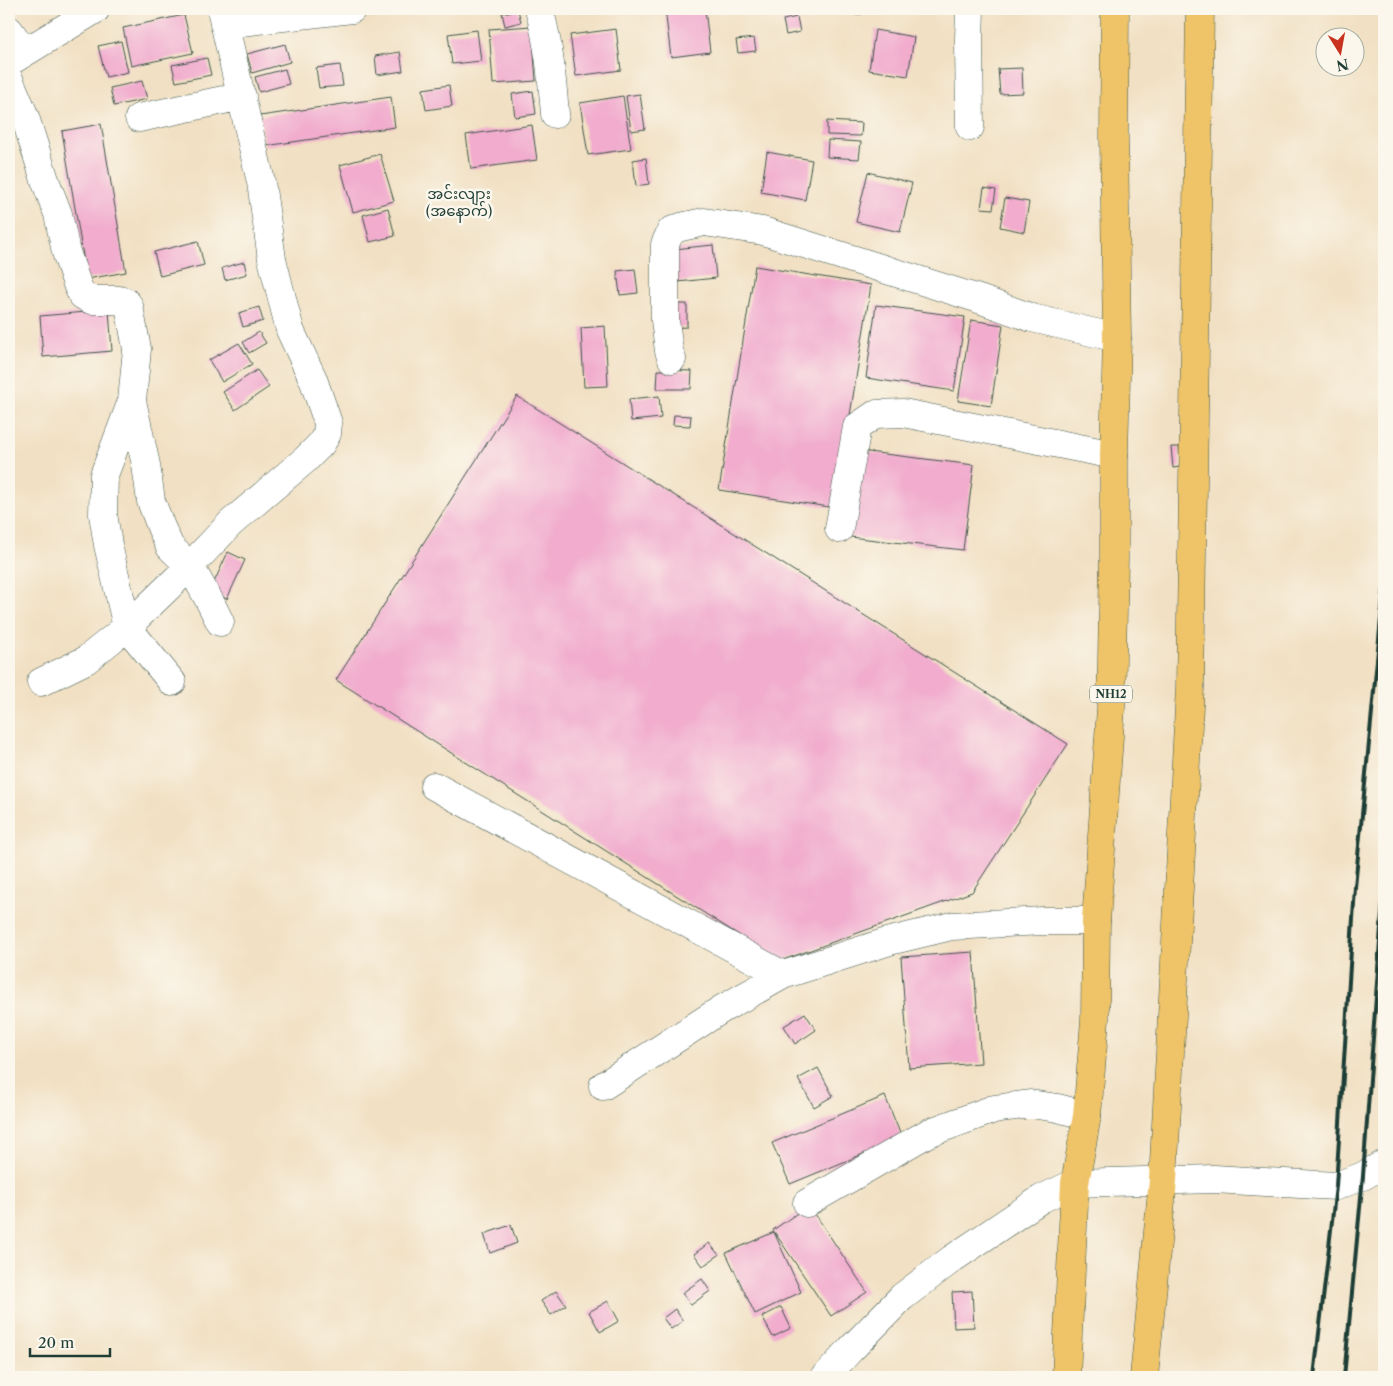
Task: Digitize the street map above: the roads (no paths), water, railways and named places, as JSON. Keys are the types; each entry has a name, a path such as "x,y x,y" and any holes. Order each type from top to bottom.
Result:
{"highway":[{"name":"NH12","path":"1066,1377 1075,1183 1087,1116 1095,1020 1096,921 1111,708 1117,338 1114,138 1115,9"},
{"path":"1144,1377 1163,1180 1190,688 1200,9"}],"street":[{"path":"14,48 96,9"},
{"path":"41,682 86,660 127,627 231,523 306,459 321,444 327,434 328,423 313,379 290,330 272,258 261,182 222,17 352,9"},
{"path":"539,9 551,61 555,114"},
{"path":"970,9 970,127"},
{"path":"9,79 25,118 58,214 66,252 82,295 91,300 118,300 126,302 129,306 137,348 132,401 104,475 103,514 108,545 127,627 172,682"},
{"path":"139,118 242,96"},
{"path":"672,359 669,352 665,320 665,244 671,231 704,222 763,232 952,290 1032,318 1117,338"},
{"path":"132,401 146,464 151,500 170,547 190,566 220,622"},
{"path":"839,529 857,427 876,414 903,413 1114,456"},
{"path":"434,786 783,975"},
{"path":"603,1086 722,1009 783,975 890,940 952,926 1043,921 1096,921"},
{"path":"807,1203 928,1133 994,1110 1030,1104 1058,1108 1087,1116"},
{"path":"825,1377 902,1297 952,1259 1041,1199 1075,1183 1214,1179 1336,1186 1363,1176 1384,1164"}],"railway":[{"path":"1314,1377 1336,1186 1355,887 1384,588"},
{"path":"1344,1377 1363,1176 1384,886"}],"district":[{"name":"အင်းလျား (အနောက်)","path":"459,202"}]}
